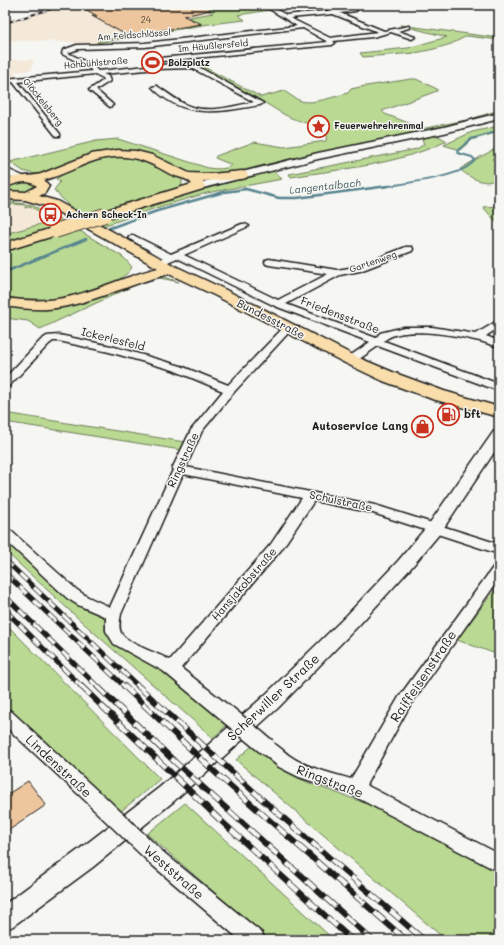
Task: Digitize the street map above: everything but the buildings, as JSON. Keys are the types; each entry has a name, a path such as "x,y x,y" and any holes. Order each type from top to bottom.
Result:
{"main road":[{"path":"5,247 105,214 242,175 318,156 444,130 499,116"},
{"path":"24,196 35,184 93,156 128,154 148,157 185,175 206,178 242,175"},
{"path":"185,175 187,184 194,188"},
{"path":"5,183 35,184 54,204"},
{"path":"5,195 24,196 54,204"},
{"name":"Bundesstraße","path":"54,204 86,224 132,243 169,261 219,292 351,360 389,377 438,395 499,412"},
{"path":"132,243 137,265 132,274"},
{"path":"112,287 132,274 169,261"},
{"path":"5,302 27,305 58,304 87,297 148,274 169,261"}],"street":[{"path":"265,5 285,18 329,40 384,33 407,27"},
{"path":"285,18 354,10"},
{"path":"332,12 384,33"},
{"name":"Am Feldschlössel","path":"110,105 92,90 107,81 106,78 98,74 97,68 90,66 64,52 77,47 145,45 302,27"},
{"path":"393,31 412,38"},
{"name":"Im Häußlersfeld","path":"154,60 332,43 329,40"},
{"name":"Hohbühlstraße","path":"5,81 97,68 193,66 260,103 229,108 191,109 171,99 155,87"},
{"name":"Glöckelsberg","path":"14,80 58,135"},
{"path":"5,171 35,184"},
{"path":"169,261 244,226"},
{"name":"Gartenweg","path":"278,304 337,273 358,269 409,249"},
{"name":"Friedensstraße","path":"169,261 499,388"},
{"name":"Gartenweg","path":"269,262 337,273"},
{"path":"478,338 499,323"},
{"name":"Ringstraße","path":"288,328 230,390 197,430 178,469 114,614 112,626 113,632 118,640 171,668 285,762 305,772 355,788 499,864"},
{"path":"351,360 377,342 384,335 404,330 432,330 478,338 499,344"},
{"name":"Ickerlesfeld","path":"5,384 47,339 59,338 177,368 230,390"},
{"name":"Scherwiller Straße","path":"5,918 85,859 167,794 271,702 353,620 404,565 435,528 499,434"},
{"name":"Schulstraße","path":"178,469 375,509 499,549"},
{"name":"Hansjakobstraße","path":"171,668 276,547 311,495"},
{"path":"5,533 72,594 83,601 114,614"},
{"name":"Raiffeisenstraße","path":"355,788 404,702 499,569"},
{"name":"Lindenstraße","path":"5,716 96,800"},
{"name":"Weststraße","path":"96,800 157,858 255,940"}],"shaded area":[{"path":"67,5 196,5 214,13 189,17 203,24 98,41 97,46 74,47 74,42 5,40 5,23"},
{"path":"5,56 8,60 34,60 31,70 14,72 17,79 5,80"},
{"path":"12,204 30,206 51,218 46,220 48,222 5,234 5,206 10,207"}],"green space":[{"path":"196,5 208,8 230,5 258,5 270,10 238,15 245,20 209,24 97,43 98,41 202,24 189,17 213,13"},
{"path":"400,25 499,38 499,40 467,36 451,44 415,53 363,57 360,53 408,48 447,37"},
{"path":"197,66 202,66 261,97 284,91 301,101 306,102 331,98 348,93 351,89 360,87 416,79 437,89 437,91 382,111 385,114 421,129 471,119 499,110 499,114 418,133 289,159 223,175 188,174 156,157 87,156 75,160 44,176 23,171 10,162 96,141 118,139 208,168 221,169 232,165 215,158 216,156 254,142 284,147 326,141 327,130 324,126 295,120"},
{"path":"499,126 499,132 471,140 460,150 444,145 472,132"},
{"path":"435,134 447,141 428,149 390,161 291,177 289,174 417,149 424,144 421,137"},
{"path":"499,147 499,155 492,159 497,163 498,174 494,180 490,182 481,181 467,175 460,169 480,157"},
{"path":"117,155 145,159 177,176 182,180 182,185 174,190 86,217 68,205 54,190 60,182 56,179 83,161"},
{"path":"272,170 282,179 207,193 103,226 94,221"},
{"path":"28,181 38,185 31,192 5,192 5,186"},
{"path":"11,202 32,205 51,215 49,216 54,216 66,223 5,243 5,234 48,222 46,219 50,218 30,206 25,208 26,205 12,204 10,207 8,206"},
{"path":"499,206 499,225 483,207"},
{"path":"75,228 123,257 132,267 127,273 110,285 87,294 65,300 38,302 5,298 5,251"},
{"path":"148,277 165,277 179,282 160,278 144,281 40,329 28,321 5,318 5,306 59,307 84,302"},
{"path":"5,413 185,442 181,450 5,422"},
{"path":"5,538 105,615 105,631 111,640 125,650 177,679 227,725 213,738 81,621 5,551"},
{"path":"499,584 499,655 457,640"},
{"path":"5,623 160,779 120,812 5,708"},
{"path":"252,746 284,771 320,787 382,810 499,873 497,889 499,898 499,940 446,940 236,760"},
{"path":"185,803 334,940 269,940 147,834"}],"waterway":[{"name":"Langentalbach","path":"388,186 432,179 458,171 468,166 475,160 472,157 458,153 457,151 471,139 499,131"},
{"name":"Langentalbach","path":"110,228 157,211 224,192 246,189 279,198 297,198 388,186"},
{"name":"Langentalbach","path":"382,187 388,186"},
{"name":"Langentalbach","path":"5,272 86,239"}],"railway":[{"path":"5,23 64,5"},
{"path":"5,560 139,687"},
{"path":"5,573 125,687"},
{"path":"5,596 98,687"},
{"path":"5,610 81,686"},
{"path":"81,686 219,819 352,940"},
{"path":"97,686 175,762 372,940"},
{"path":"124,686 218,775 406,940"},
{"path":"138,686 264,801 424,940"}],"place":[{"name":"Bolzplatz","path":"153,63"},
{"name":"Feuerwehrehrenmal","path":"318,126"},
{"name":"Achern Scheck-In","path":"51,215"},
{"name":"bft","path":"449,414"},
{"name":"Autoservice Lang","path":"423,426"}]}
